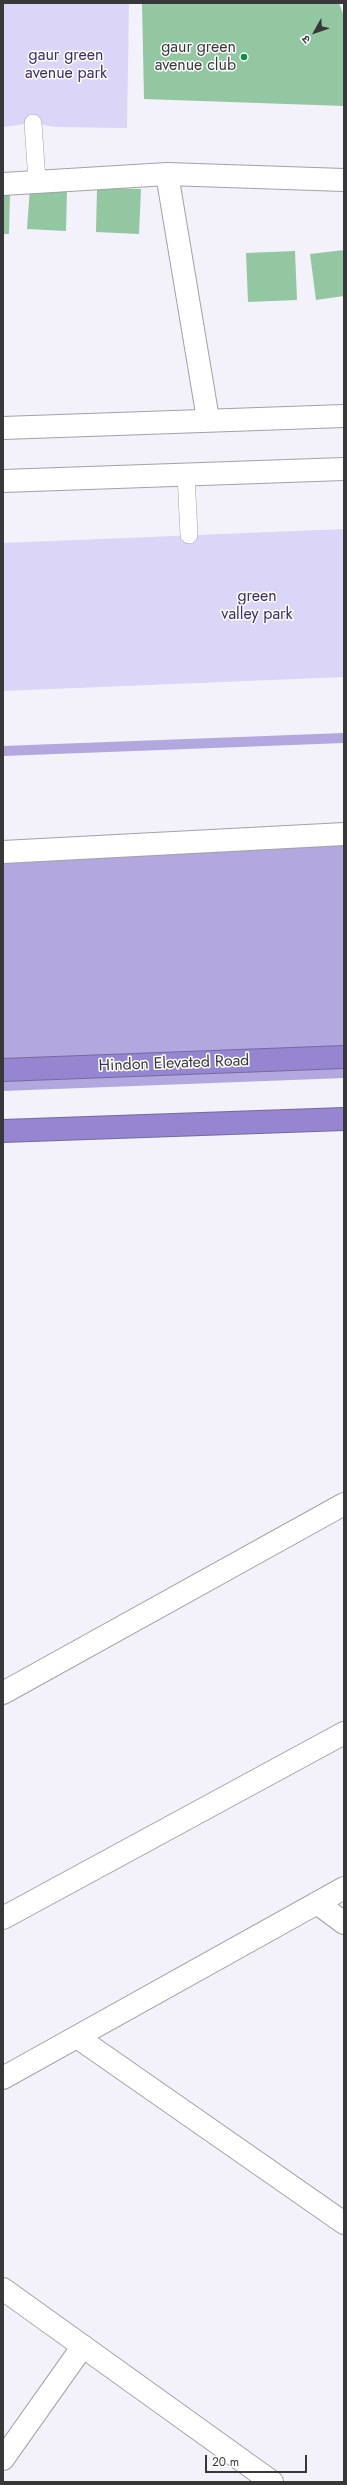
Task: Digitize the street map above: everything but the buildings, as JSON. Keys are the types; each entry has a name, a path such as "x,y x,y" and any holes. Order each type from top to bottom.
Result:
{"highway":[{"name":"Hindon Elevated Road","path":"3,1070 344,1057"},
{"path":"3,1131 344,1119"}],"street":[{"path":"167,174 208,419"},
{"path":"3,184 167,174 344,180"},
{"path":"3,428 208,419 344,416"},
{"path":"3,481 344,469"},
{"path":"3,852 344,834"},
{"path":"3,1693 344,1504"},
{"path":"3,1918 344,1733"},
{"path":"3,2078 344,1888"},
{"path":"317,1903 344,1923"},
{"path":"77,2037 344,2223"},
{"path":"3,2289 272,2482"},
{"path":"3,2459 83,2346"}],"lane":[{"path":"33,123 37,182"},
{"path":"186,474 189,535"}],"green space":[{"name":"gaur green avenue park","path":"3,3 129,3 127,128 56,127 33,123 3,127"},
{"name":"green valley park","path":"344,529 344,677 3,691 3,543"}],"shaded area":[{"path":"344,843 344,1078 3,1091 3,859"}],"waterway":[{"path":"3,751 344,738"}],"place":[{"name":"gaur green avenue club","path":"244,57"}]}
